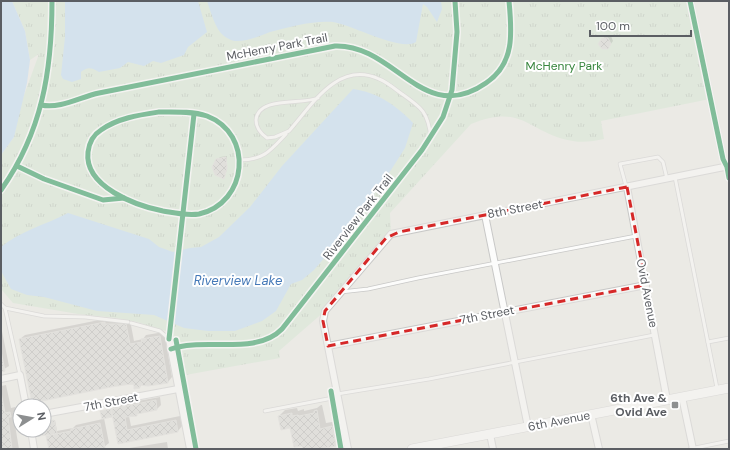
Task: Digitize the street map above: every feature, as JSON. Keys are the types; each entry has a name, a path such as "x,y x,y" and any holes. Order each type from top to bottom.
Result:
{"main road":[{"name":"6th Avenue","path":"412,449 729,388"}],"street":[{"path":"690,1 723,159 728,167 729,178"},
{"name":"8th Street","path":"348,449 323,321 325,311 331,302 391,234 728,167"},
{"name":"Ovid Avenue","path":"627,187 667,400"},
{"path":"485,215 528,427"},
{"name":"7th Street","path":"328,346 646,285"},
{"path":"169,339 190,449"},
{"path":"1,378 20,375 24,398"},
{"name":"7th Street","path":"52,413 178,390"},
{"path":"682,397 692,449"},
{"path":"591,414 599,449"},
{"path":"490,434 494,449"},
{"path":"32,438 34,449"}],"lane":[{"path":"240,160 258,159 264,156 289,131 330,84 343,77 357,74 372,76 380,79 420,107 428,119 431,138"},
{"path":"289,131 275,137 267,138 260,134 258,128 258,115 271,104 306,101 318,98"},
{"path":"627,187 620,164 658,157 663,162 666,179"},
{"path":"675,177 717,390"},
{"path":"340,292 368,289 636,236"},
{"path":"1,304 5,308 20,375"},
{"path":"5,308 44,316 85,317 130,322 160,332 169,339"},
{"path":"266,411 655,335"},
{"path":"708,342 729,338"},
{"path":"692,449 729,441"}],"highlighted area":[{"path":"627,187 646,285 328,346 323,321 325,311 386,238 399,232"}],"green space":[{"name":"McHenry Park","path":"12,1 690,1 710,99 601,121 604,139 589,142 577,142 558,137 515,118 503,116 489,118 471,124 390,213 391,234 325,311 279,351 280,358 180,376 173,339 169,339 169,332 137,322 116,318 78,314 13,303 1,289 1,155 14,137 19,109 39,54 30,60 25,31"}],"water":[{"path":"1,1 12,1 25,31 30,60 27,83 14,137 1,155"},
{"path":"65,1 198,1 207,32 188,47 184,55 161,63 153,61 144,66 128,62 120,68 99,72 88,68 81,72 81,79 72,82 63,79 61,75 65,37"},
{"path":"207,1 441,1 442,9 437,22 427,7 423,4 416,42 409,44 399,44 388,41 333,22 310,23 293,26 248,40 235,41 224,36 218,29"},
{"name":"Riverview Lake","path":"353,89 370,93 386,101 413,123 405,148 391,170 343,236 314,270 302,280 291,284 276,311 262,321 235,331 208,331 184,328 154,315 97,311 44,297 27,295 11,289 1,271 1,247 8,241 24,232 68,213 149,239 159,247 173,252 201,247 219,237 250,207 282,166"}],"pier":[{"path":"180,248 172,325 169,323 177,249"}],"building":[{"path":"602,38 608,38 611,44 608,49 602,49 598,44"},
{"path":"226,157 227,168 224,179 215,175 212,167 216,159"},
{"path":"105,322 105,324 126,324 130,344 142,342 141,339 160,336 168,383 148,386 139,385 140,388 134,389 134,385 131,384 52,399 31,398 19,339"},
{"path":"1,351 5,371 1,372"},
{"path":"1,392 5,413 10,412 11,417 8,417 12,449 1,449"},
{"path":"156,400 157,410 137,414 137,416 125,417 127,430 176,420 178,432 118,444 111,409"},
{"path":"111,409 112,417 102,419 100,411"},
{"path":"317,410 320,429 332,426 336,446 320,449 303,449 302,446 294,447 290,428 281,430 278,416 292,413 292,416 299,416 314,413 314,411"},
{"path":"52,420 54,420 57,433 52,435"},
{"path":"100,423 105,448 49,449 46,438 52,438 52,435 71,431 71,429"}],"cycle path":[{"path":"1,190 15,168 26,146 42,100 50,52 52,1"},
{"name":"Riverview Park Trail","path":"171,349 184,346 229,345 258,342 271,337 282,329 422,150 443,117 452,90 457,32 455,1"},
{"name":"McHenry Park Trail","path":"41,105 48,106 63,104 99,93 335,46 356,49 375,57 426,90 444,96 464,94 486,83 502,67 507,57 511,36 509,1"},
{"path":"690,1 723,159 727,167 729,178"},
{"path":"159,112 177,112 207,116 222,125 232,137 238,152 239,168 235,183 228,197 215,207 199,214 190,215 163,211 140,205 114,193 103,185 94,175 89,164 88,152 90,143 96,134 108,126 122,120 159,112"},
{"path":"169,339 194,114"},
{"path":"17,166 44,179 103,200 124,198"},
{"path":"176,340 196,449"},
{"path":"331,391 341,449"}],"place":[{"name":"6th Ave & Ovid Ave","path":"675,405"}]}
